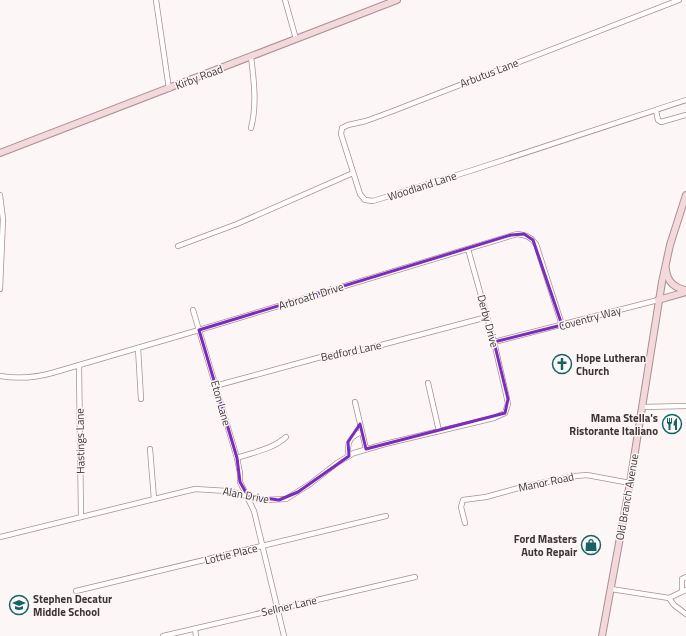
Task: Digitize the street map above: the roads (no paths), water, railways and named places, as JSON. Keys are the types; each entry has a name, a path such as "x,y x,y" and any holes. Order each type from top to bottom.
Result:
{"main road":[{"name":"Kirby Road","path":"0,154 397,0"},
{"name":"Old Branch Avenue","path":"602,636 630,483 658,300 665,266 686,195"},
{"path":"665,266 666,273 670,281 679,289 686,291"},
{"name":"Coventry Way","path":"658,300 686,291"}],"street":[{"path":"156,0 169,89"},
{"path":"285,0 296,39"},
{"name":"Arbutus Lane","path":"353,173 341,134 342,128 393,111 680,0"},
{"path":"251,57 254,105 251,128"},
{"name":"Woodland Lane","path":"353,173 360,194 363,198 369,201 380,200 686,100"},
{"path":"656,111 658,120 661,122 666,122 686,115"},
{"path":"178,246 244,222 353,173"},
{"path":"0,195 3,219 0,289"},
{"name":"Arbroath Drive","path":"0,376 31,378 79,365 517,234 524,234 536,244 562,325"},
{"name":"Derby Drive","path":"468,249 494,342 506,394"},
{"name":"Coventry Way","path":"494,342 658,300"},
{"name":"Eton Lane","path":"193,310 237,458 240,482 254,511 284,636"},
{"name":"Bedford Lane","path":"215,386 321,357 351,352 487,317"},
{"path":"138,348 141,399"},
{"name":"Hastings Lane","path":"79,365 81,517"},
{"path":"428,383 440,431"},
{"name":"Alan Drive","path":"0,537 188,490 201,489 227,491 264,500 286,499 310,484 336,463 366,449 500,416 505,413 507,408 506,394"},
{"path":"355,402 366,449"},
{"path":"642,407 686,406"},
{"path":"349,456 347,447 348,442 354,435 362,432"},
{"path":"237,458 272,446 279,443 286,437"},
{"path":"150,450 154,499"},
{"name":"Manor Road","path":"465,523 461,507 463,500 576,476 587,475 630,483"},
{"name":"Lottie Place","path":"76,591 386,516"},
{"name":"Sellner Lane","path":"163,636 415,577"},
{"path":"611,589 669,598 684,591 682,579 686,577"},
{"path":"669,598 674,605 686,614"},
{"path":"195,629 196,636"}],"place":[{"name":"Hope Lutheran Church","path":"562,364"},
{"name":"Mama Stella's Ristorante Italiano","path":"672,424"},
{"name":"Ford Masters Auto Repair","path":"591,545"},
{"name":"Stephen Decatur Middle School","path":"19,605"}]}
